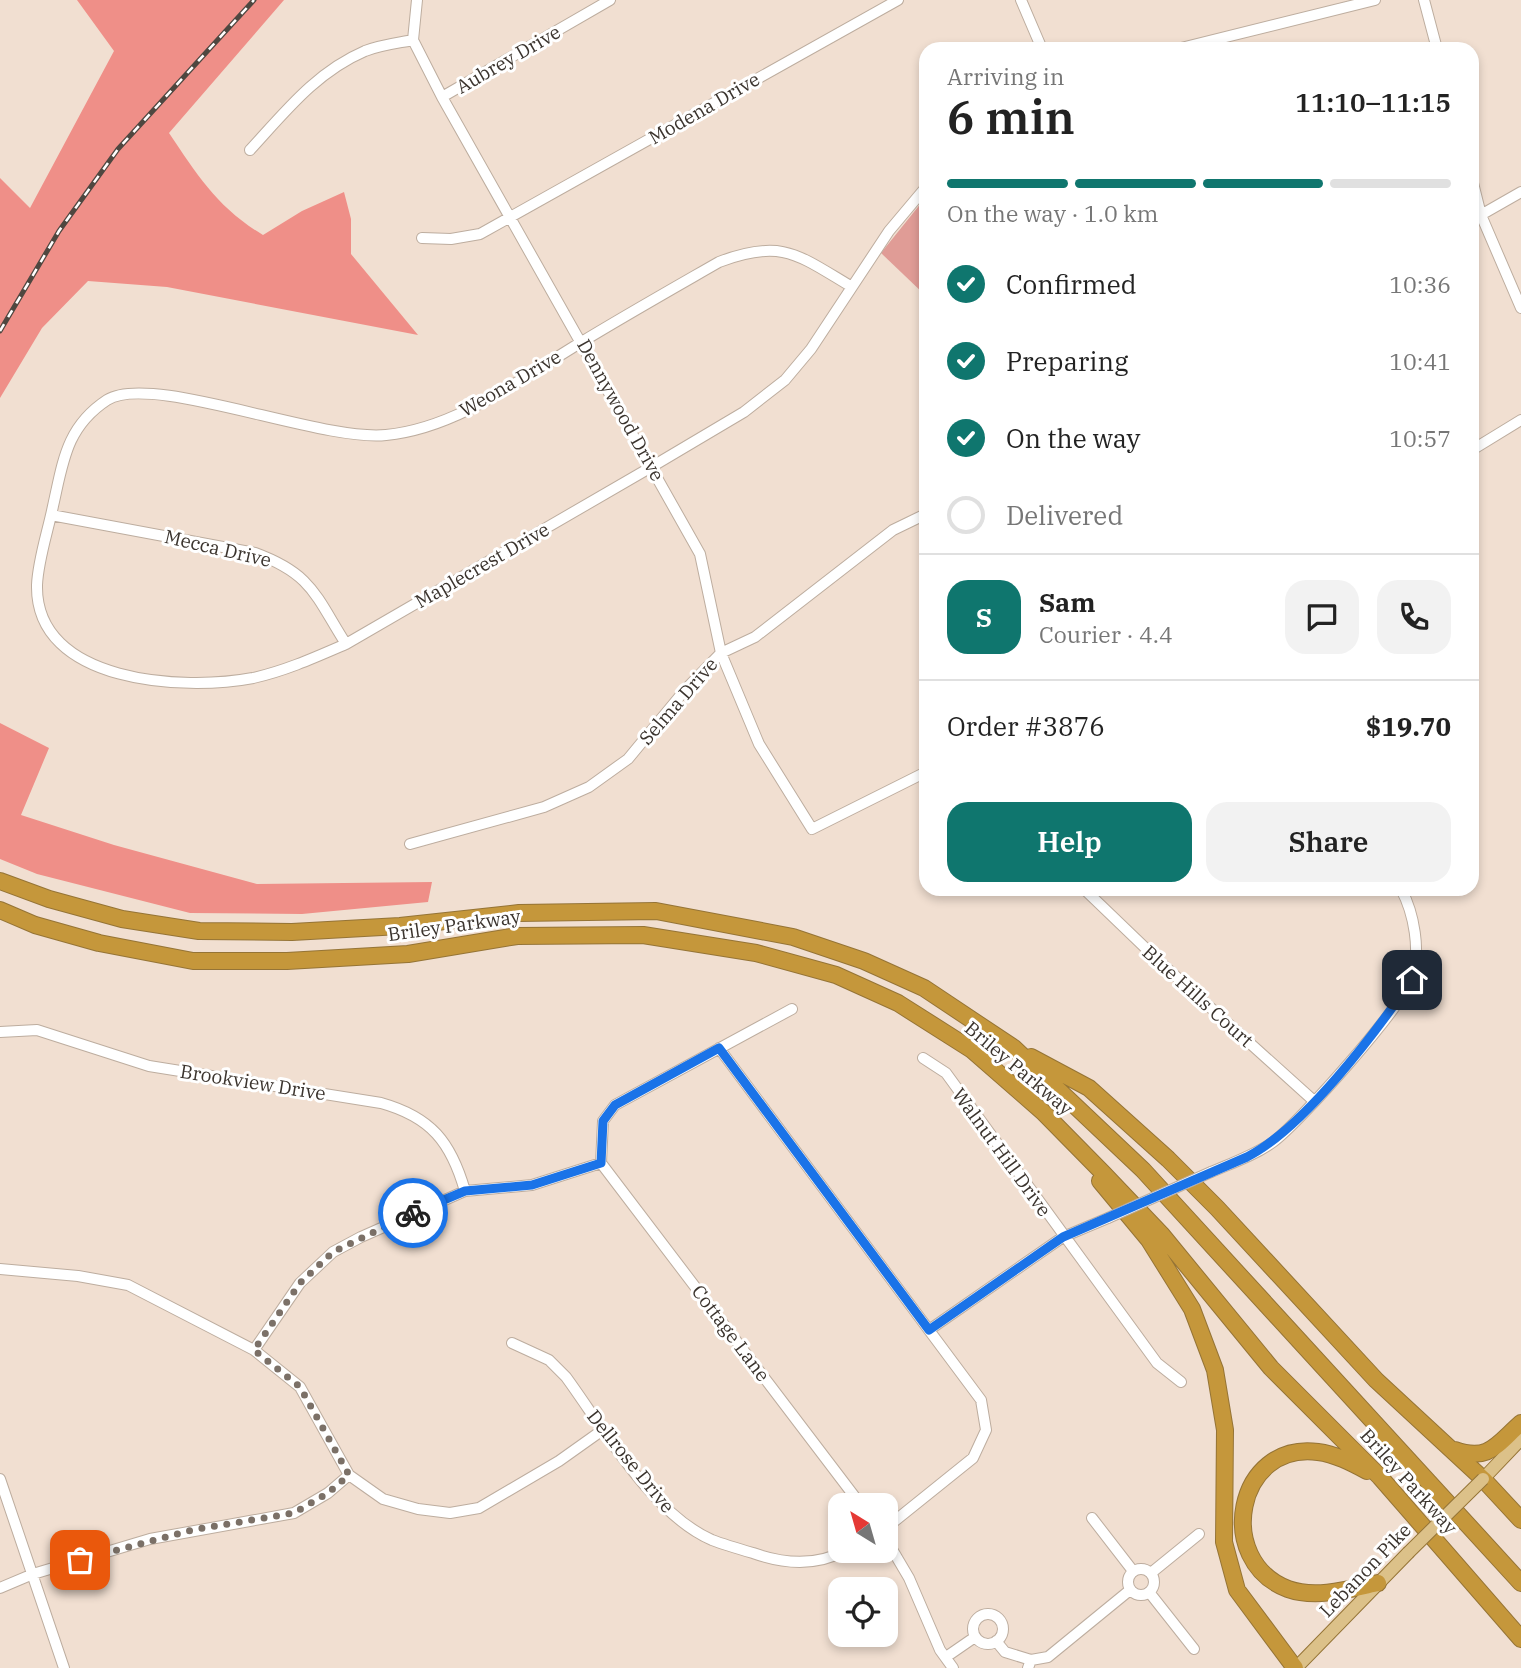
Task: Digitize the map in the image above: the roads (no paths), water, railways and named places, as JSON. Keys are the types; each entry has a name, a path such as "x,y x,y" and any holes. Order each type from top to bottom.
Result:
{"highway":[{"name":"Briley Parkway","path":"0,881 122,919 199,931 292,932 591,910 656,911 793,937 864,961 924,988 1014,1048 1143,1170 1202,1231 1521,1583"},
{"name":"Briley Parkway","path":"0,910 35,925 99,943 193,961 287,961 408,954 517,936 643,935 756,953 836,975 898,1003 972,1050 1073,1142 1162,1235 1272,1368 1380,1477 1521,1639"},
{"path":"1014,1048 1089,1088 1146,1139 1217,1208 1376,1380 1483,1479 1521,1520"},
{"path":"1073,1142 1109,1195 1149,1240 1192,1308 1215,1370 1224,1430 1224,1542 1237,1590 1296,1668"},
{"path":"1449,1448 1473,1456 1483,1454 1521,1423"},
{"path":"1378,1583 1342,1591 1306,1593 1288,1588 1259,1569 1248,1547 1242,1519 1244,1498 1253,1483 1276,1459 1289,1454 1316,1451 1380,1477"}],"main road":[{"name":"Lebanon Pike","path":"1296,1668 1521,1439"}],"street":[{"path":"250,150 306,88 337,65 368,50 414,40 417,0"},
{"name":"Aubrey Drive","path":"442,97 610,0"},
{"name":"Modena Drive","path":"422,238 451,239 480,234 510,219 898,0"},
{"path":"1021,0 1039,42"},
{"path":"1205,42 1376,0"},
{"path":"1424,0 1435,42"},
{"name":"Dennywood Drive","path":"414,40 442,97 653,466 700,554 721,653 759,744 811,829 919,775"},
{"path":"1479,215 1521,192"},
{"name":"Maplecrest Drive","path":"51,515 37,586 44,619 61,644 96,667 141,680 208,685 256,677 304,662 346,644 744,412 785,380 889,231 919,195"},
{"path":"1479,223 1521,308"},
{"name":"Weona Drive","path":"51,515 67,444 86,418 110,398 130,393 168,396 333,433 384,436 419,430 479,404 719,262 743,253 773,249 796,253 852,287"},
{"path":"1479,446 1521,420"},
{"name":"Mecca Drive","path":"51,515 255,553 285,564 305,579 346,644"},
{"name":"Selma Drive","path":"410,844 544,807 589,787 628,759 685,690 721,653 755,637 893,530 919,517"},
{"name":"Blue Hills Court","path":"1091,896 1314,1101"},
{"path":"929,1330 1063,1237 1211,1172 1275,1140 1314,1101 1387,1016 1412,980 1417,954 1403,896"},
{"path":"254,1350 300,1283 333,1252 465,1191 532,1185 601,1163 603,1121 615,1105 792,1009"},
{"name":"Brookview Drive","path":"0,1032 37,1030 149,1066 381,1103 408,1111 430,1126 445,1145 458,1169 465,1191"},
{"path":"719,1048 981,1400 986,1430 973,1458 898,1518"},
{"name":"Walnut Hill Drive","path":"923,1058 946,1073 1157,1363 1181,1382"},
{"name":"Cottage Lane","path":"601,1163 852,1493"},
{"path":"0,1269 78,1276 128,1285 254,1350 300,1387 349,1475 383,1499 418,1509 450,1513 479,1508 559,1461 604,1429"},
{"name":"Dellrose Drive","path":"512,1343 549,1360 566,1377 652,1493 678,1519 710,1539 775,1560 815,1563 828,1558"},
{"path":"0,1588 33,1574 149,1539 294,1513 328,1493 349,1475"},
{"path":"0,1479 64,1668"},
{"path":"1092,1518 1133,1571"},
{"path":"1151,1573 1199,1534"},
{"path":"898,1559 953,1668"},
{"path":"1142,1569 1151,1573 1154,1583 1149,1592 1139,1595 1130,1590 1128,1580 1133,1571 1142,1569"},
{"path":"996,1641 1005,1652 1030,1664 1048,1657 1130,1590"},
{"path":"1149,1592 1194,1649"},
{"path":"991,1614 1002,1624 1002,1633 996,1641 987,1644 975,1637 974,1623 981,1616 991,1614"},
{"path":"946,1657 975,1637"}],"railway":[{"path":"0,331 59,231 118,149 254,0"}]}
